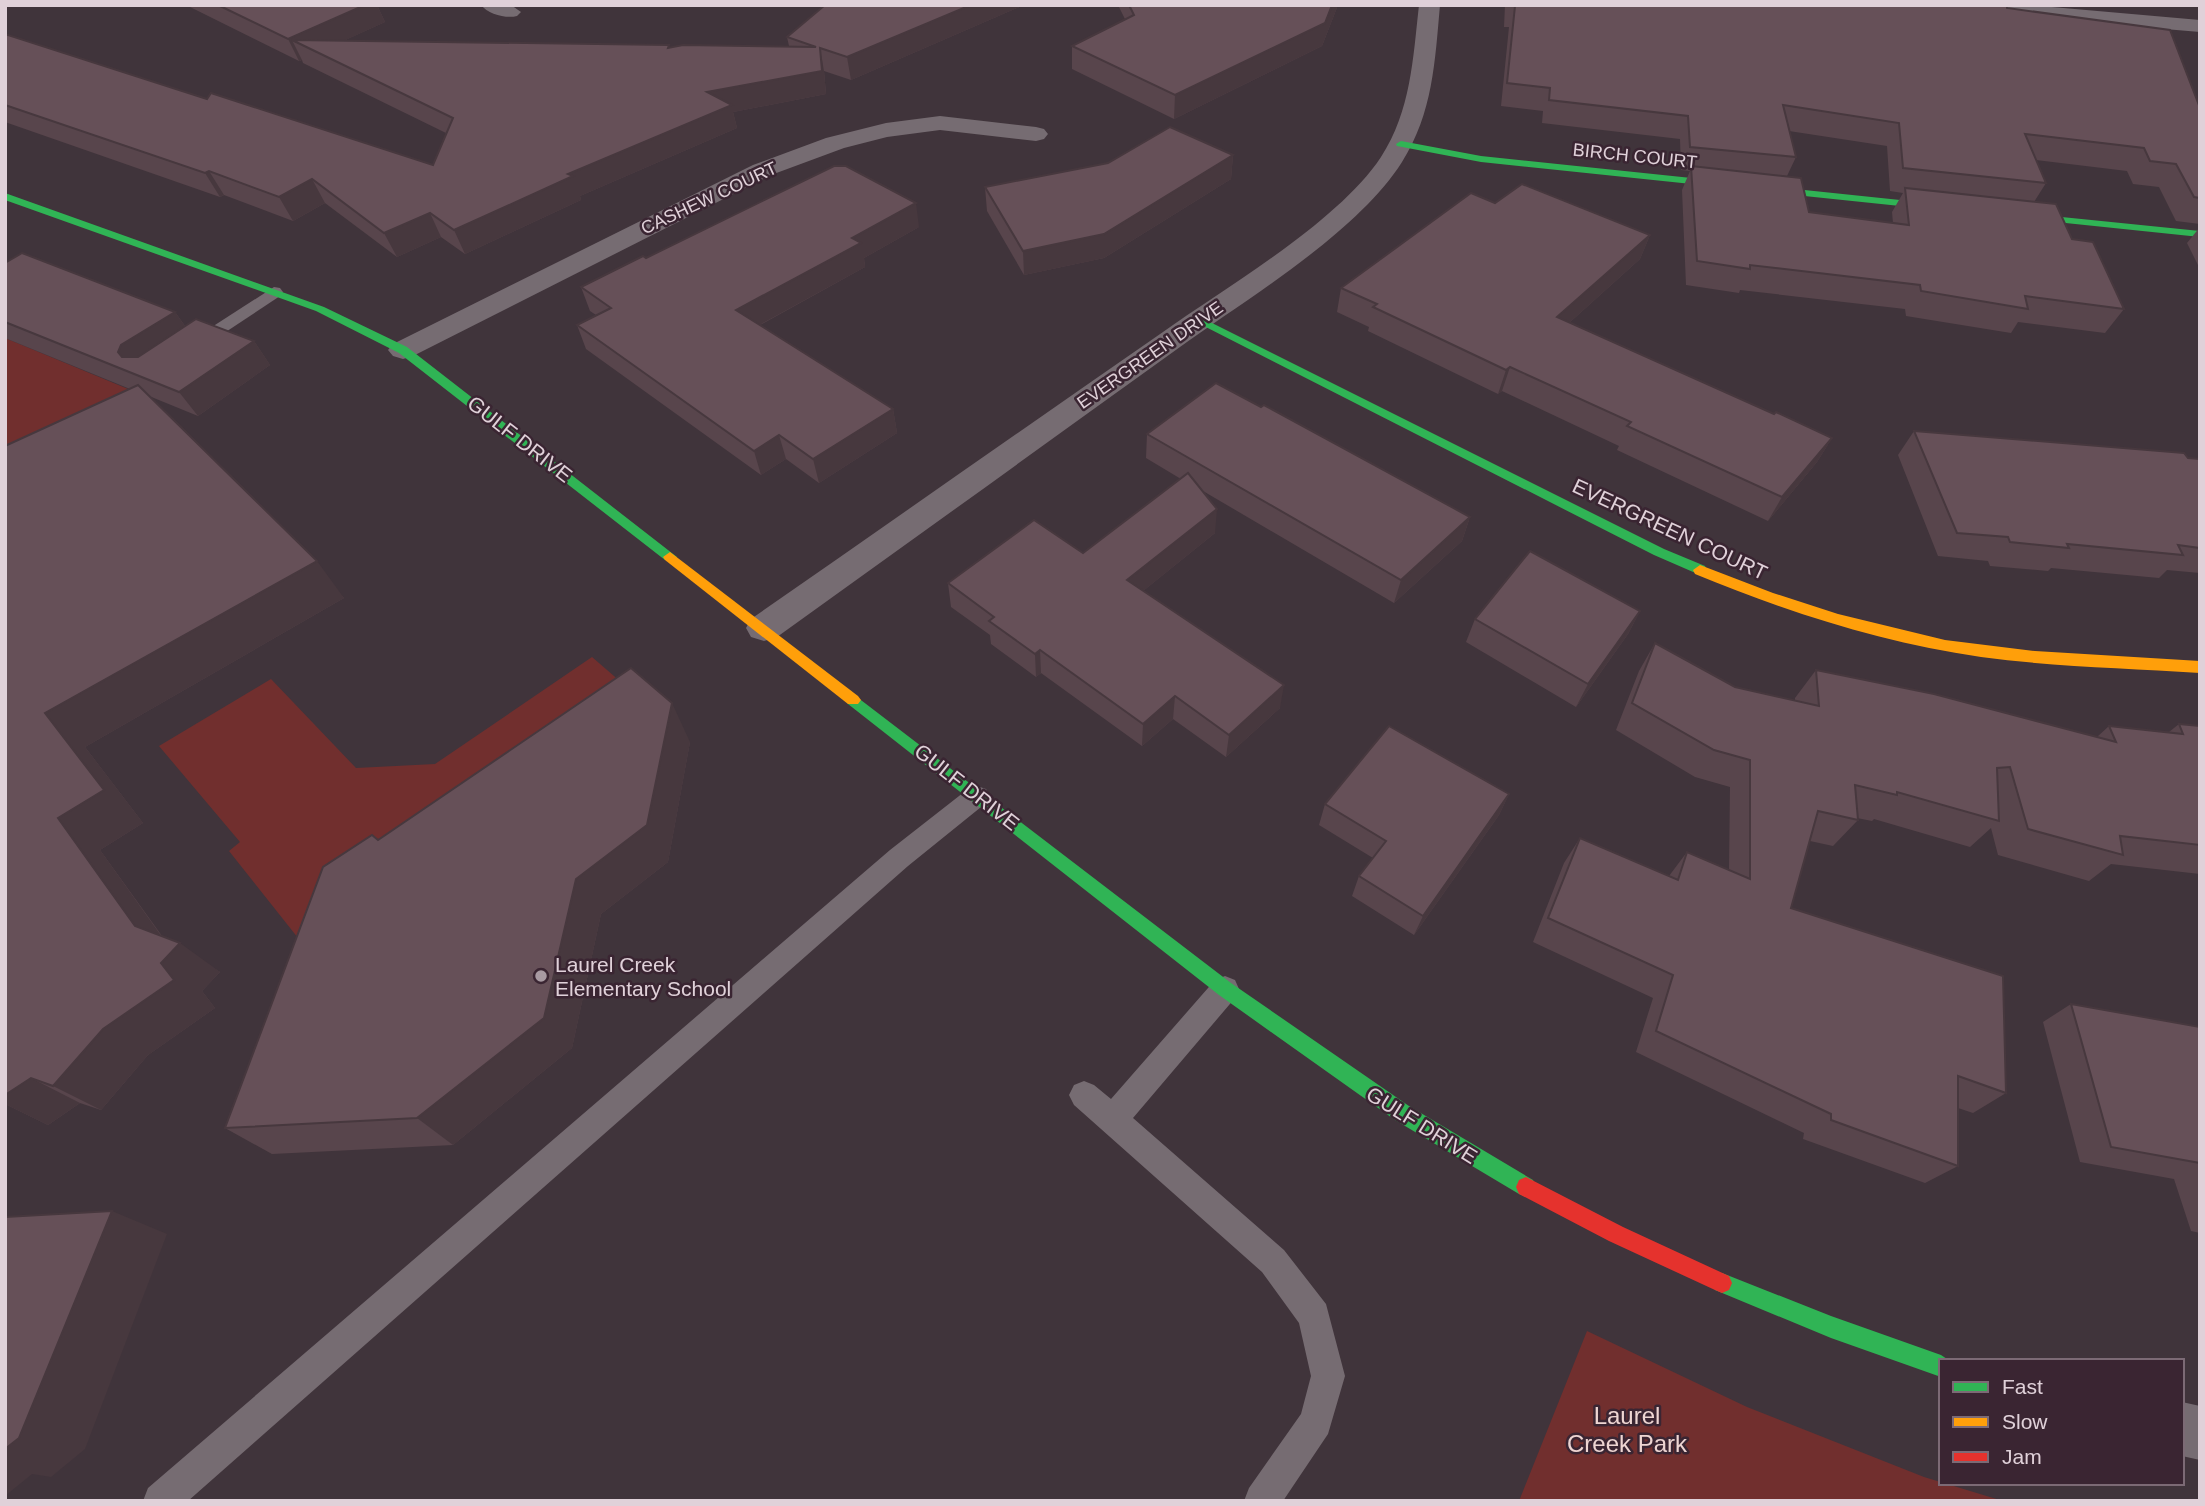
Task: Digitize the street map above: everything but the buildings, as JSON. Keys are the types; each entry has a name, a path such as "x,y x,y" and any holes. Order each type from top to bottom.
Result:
{"street":[{"name":"EVERGREEN DRIVE","path":"764,628 1200,320 1311,239 1351,206 1380,174 1401,144 1414,112 1421,83 1430,5"},
{"path":"1952,5 2200,26"},
{"name":"CASHEW COURT","path":"403,350 762,170 835,143 886,130 940,123 1036,134"},
{"name":"BIRCH COURT","path":"1401,144 1481,159 1965,210"},
{"name":"GULF DRIVE","path":"5,196 274,292 365,329 403,350 1225,989 1353,1082 1511,1180 1599,1226 1742,1290 1939,1365"},
{"path":"1992,212 2200,234"},
{"name":"EVERGREEN COURT","path":"1200,320 1659,552 1758,595 1870,630 1982,651 2200,667"}],"lane":[{"path":"181,354 274,292"},
{"path":"162,1501 899,858 977,796"},
{"path":"1113,1119 1225,989"},
{"path":"1084,1095 1273,1261 1314,1316 1328,1376 1316,1422 1262,1501"}],"green space":[{"path":"5,338 145,396 5,500"},
{"path":"592,657 651,708 302,943 229,851 240,842 159,746 271,679 356,768 435,764"},
{"name":"Laurel Creek Park","path":"1587,1331 1747,1407 1939,1482 1939,1485 1950,1485 2003,1501 1519,1501"}],"traffic: fast":[{"path":"1401,144 1481,159 1948,208"},
{"path":"5,196 320,309 403,350 670,557"},
{"path":"2012,215 2200,234"},
{"path":"1200,320 1659,552 1700,570"},
{"path":"853,700 1225,989 1402,1113 1526,1187"},
{"path":"1722,1283 1831,1327 1939,1365"}],"traffic: slow":[{"path":"670,557 853,700"},
{"path":"1700,570 1768,597 1838,620 1945,645 2035,657 2200,667"}],"traffic: jam":[{"path":"1526,1187 1616,1234 1722,1283"}],"place":[{"name":"Laurel Creek Elementary School","path":"541,976"}]}
